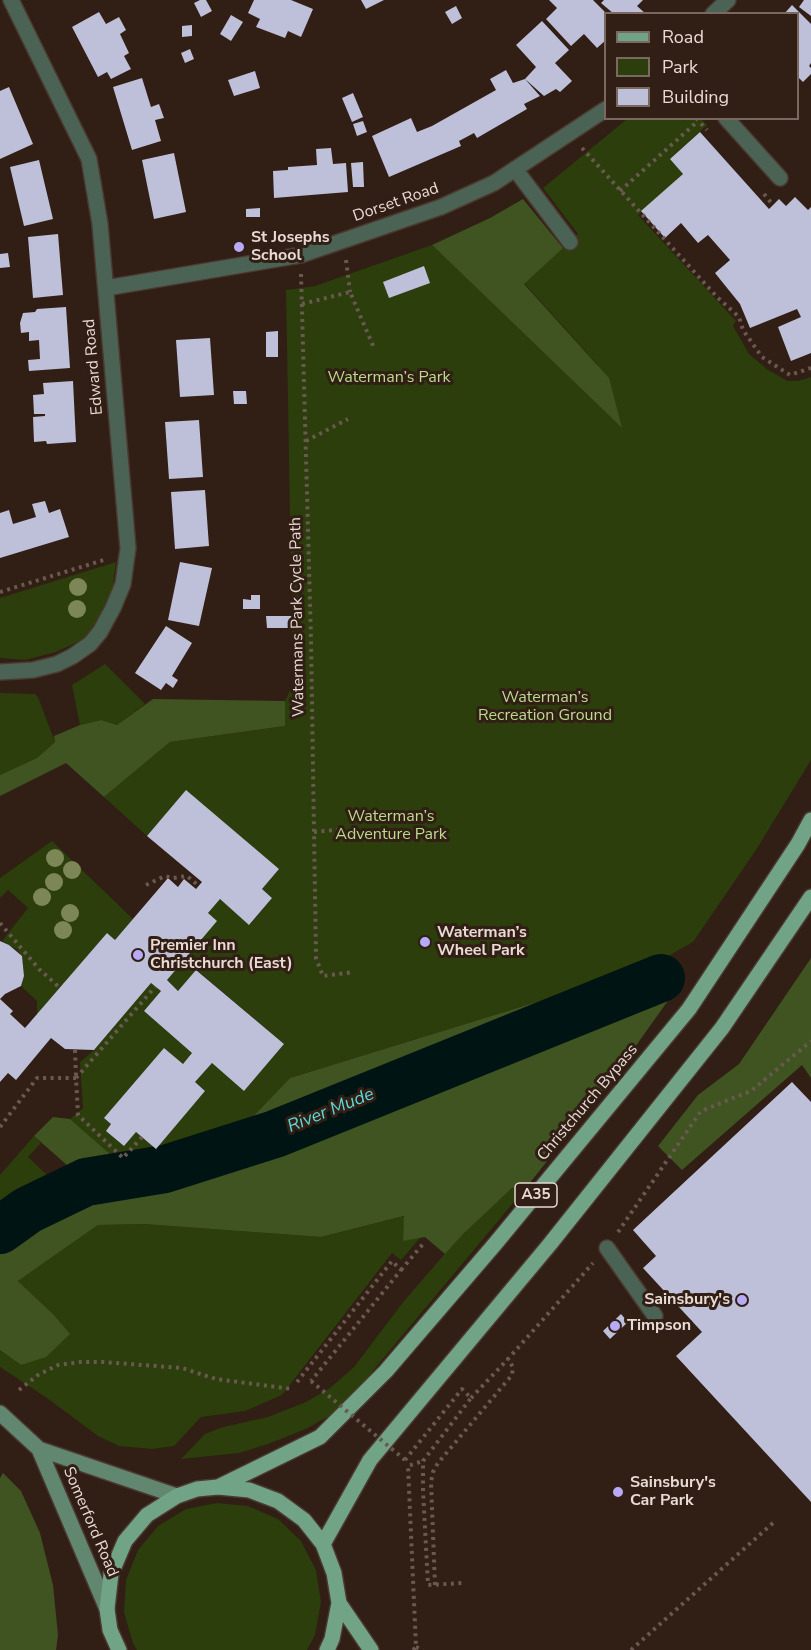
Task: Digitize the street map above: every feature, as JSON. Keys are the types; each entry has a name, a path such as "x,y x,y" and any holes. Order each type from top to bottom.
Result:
{"main road":[{"name":"Christchurch Bypass","path":"218,1487 320,1437 386,1371 495,1244 689,1009 798,844 811,820"},
{"name":"A35","path":"323,1544 370,1460 550,1244 722,1028 811,897"},
{"name":"Somerford Road","path":"0,1413 39,1449 177,1496"},
{"name":"Somerford Road","path":"39,1449 107,1609"},
{"path":"119,1650 110,1630 107,1609 111,1574 124,1541 147,1515 177,1496 197,1489 218,1487 249,1490 278,1501 304,1520 323,1544 334,1572 339,1603 333,1639 327,1650"},
{"path":"339,1603 371,1650"},
{"path":"103,1650 110,1630"}],"street":[{"name":"Edward Road","path":"0,672 33,670 57,664 90,644 100,632 123,584 128,552 100,224 89,159 11,0"},
{"path":"715,12 728,0"},
{"name":"Dorset Road","path":"106,288 301,255 441,207 494,183 604,110"},
{"path":"728,120 780,178"},
{"path":"515,169 570,242"},
{"path":"607,1248 655,1316"}],"path":[{"path":"620,191 698,121"},
{"path":"570,133 717,297 739,317 743,330 762,357 790,375 811,368"},
{"path":"343,240 350,292 374,348"},
{"name":"Watermans Park Cycle Path","path":"301,255 316,958 323,976 354,972"},
{"path":"303,304 350,292"},
{"path":"306,441 348,419"},
{"path":"0,592 128,552"},
{"path":"314,832 345,829"},
{"path":"146,885 165,876 173,878 188,876 199,886"},
{"path":"0,923 39,969 60,988"},
{"path":"0,1127 37,1078 76,1078 156,987"},
{"path":"423,1650 415,1649 408,1466 423,1461 471,1398 607,1248 701,1112 751,1091 809,1043"},
{"path":"75,1050 78,1115 123,1158 142,1137"},
{"path":"423,1244 311,1382 405,1460 462,1389 471,1398"},
{"path":"297,1382 392,1261 401,1270"},
{"path":"435,1585 431,1482 433,1473 438,1463 512,1374 513,1366 508,1359"},
{"path":"19,1390 38,1375 58,1365 92,1362 161,1365 182,1368 216,1379 292,1389"},
{"path":"423,1461 428,1585 463,1583"},
{"path":"631,1650 774,1522"}],"green space":[{"name":"Waterman’s Recreation Ground","path":"626,120 702,120 707,125 670,159 683,174 638,215 736,321 733,326 749,354 768,370 788,381 811,377 811,760 756,850 693,942 647,968 290,1078 219,1152 133,1174 70,1119 83,1108 80,1062 94,1050 151,983 161,991 144,1011 192,1053 183,1064 164,1048 111,1124 124,1146 136,1132 156,1148 205,1091 195,1082 212,1063 244,1091 284,1044 197,970 178,991 167,980 208,913 220,899 250,925 272,898 262,889 279,869 147,836 104,797 170,742 285,726 285,701 293,684 286,290 315,286 432,245 621,427 597,364 524,283 578,234 543,188"},
{"path":"523,199 563,248 524,284 609,378 622,428 432,245 490,218"},
{"path":"116,562 112,593 97,622 82,640 56,652 25,660 0,658 0,598"},
{"path":"105,664 145,704 117,725 101,720 80,725 72,685"},
{"path":"0,693 35,694 55,742 37,758 0,775"},
{"path":"153,699 285,701 285,726 170,742 104,797 66,763 0,796 0,775 37,758 55,742 54,736 80,725 101,720 117,725"},
{"path":"52,841 133,919 115,940 107,933 37,1016 37,1001 21,986 24,976 22,956 16,949 2,941 28,908 8,890 0,898 0,878"},
{"path":"811,958 811,1078 802,1065 682,1170 658,1146 698,1095 739,1064"},
{"path":"656,963 669,968 677,988 613,1078 529,1184 512,1188 445,1254 425,1237 403,1241 404,1216 321,1237 144,1224 98,1225 18,1281 54,1315 70,1334 46,1357 21,1365 0,1350 0,1230 28,1210 86,1182 34,1136 53,1117 70,1119 133,1174 219,1152 290,1078 647,968"},
{"path":"34,1136 41,1143 28,1157 65,1192 28,1210 0,1230 0,1175"},
{"path":"529,1184 361,1385 329,1416 306,1429 239,1453 181,1459 205,1434 223,1427 268,1417 306,1402 330,1388 354,1367 404,1301 462,1234 512,1188"},
{"path":"405,1216 403,1240 420,1238 401,1260 392,1253 282,1395 245,1411 201,1417 174,1446 152,1449 119,1446 98,1436 0,1367 0,1350 21,1365 69,1334 54,1315 18,1281 98,1225 144,1224 321,1237"},
{"path":"3,1473 21,1491 40,1533 53,1585 58,1635 56,1650 0,1650 0,1478"},
{"path":"217,1503 248,1506 278,1519 301,1541 316,1570 321,1602 315,1635 307,1650 137,1650 124,1612 126,1580 138,1550 158,1526 186,1509"}],"building":[{"path":"206,0 212,11 201,17 194,3"},
{"path":"254,0 291,0 313,9 301,37 288,31 285,38 256,27 260,19 248,13"},
{"path":"361,0 384,0 366,9"},
{"path":"549,0 593,0 605,12 604,42 597,48 584,34 571,46 546,19 557,8"},
{"path":"604,0 643,0 637,6 644,12 612,12 601,3"},
{"path":"804,0 811,0 811,16 799,7"},
{"path":"792,5 799,12 786,12"},
{"path":"456,6 462,18 452,24 445,12"},
{"path":"99,12 106,24 119,17 126,30 120,34 129,53 124,56 131,69 111,79 107,72 98,77 72,27"},
{"path":"799,12 811,24 811,63 809,66 811,74 803,82 799,78"},
{"path":"231,15 243,22 231,41 220,34"},
{"path":"542,21 569,50 555,63 572,81 560,92 556,89 544,96 525,79 536,67 516,45"},
{"path":"192,25 192,36 182,37 182,26"},
{"path":"190,49 194,59 185,63 181,53"},
{"path":"506,70 513,83 525,79 540,96 524,104 527,109 477,138 474,133 459,141 461,146 389,177 372,136 411,118 417,132 432,126 496,90 490,79"},
{"path":"255,71 260,88 234,96 228,80"},
{"path":"142,78 151,107 159,104 164,118 155,120 161,141 132,150 113,87"},
{"path":"9,87 33,144 0,159 0,91"},
{"path":"353,93 363,117 352,122 342,98"},
{"path":"363,121 367,132 357,136 353,124"},
{"path":"700,132 769,209 779,199 786,206 795,197 808,210 811,207 811,353 791,361 778,327 801,317 797,309 750,328 740,304 715,273 730,260 708,235 698,243 681,223 665,238 641,211 683,174 670,159"},
{"path":"331,148 333,164 346,163 348,192 274,198 273,171 288,170 288,167 317,165 316,149"},
{"path":"174,153 186,212 154,219 142,160"},
{"path":"39,160 53,219 24,226 10,167"},
{"path":"363,162 364,187 353,187 351,163"},
{"path":"260,208 260,217 246,217 246,209"},
{"path":"58,234 63,295 33,298 28,237"},
{"path":"8,253 10,267 0,268 0,254"},
{"path":"424,266 430,283 389,298 383,282"},
{"path":"66,307 70,368 29,371 28,360 40,359 39,340 29,341 29,332 21,333 20,323 23,313 35,312 37,309"},
{"path":"278,331 278,357 266,357 266,332"},
{"path":"210,338 214,395 180,397 176,340"},
{"path":"73,381 76,442 47,444 46,441 34,442 33,417 45,416 45,414 34,414 33,395 44,394 43,383"},
{"path":"233,391 246,391 247,404 234,404"},
{"path":"199,420 203,477 169,479 165,422"},
{"path":"205,490 209,546 175,549 171,492"},
{"path":"45,501 49,513 60,509 69,537 0,558 0,513 9,510 13,524 36,517 32,504"},
{"path":"180,562 212,568 199,626 168,620"},
{"path":"251,595 260,595 260,609 243,609 243,599 251,600"},
{"path":"266,616 292,616 292,628 267,628"},
{"path":"166,626 192,643 172,676 178,680 173,688 166,683 161,690 135,673"},
{"name":"Premier Inn Christchurch (East)","path":"186,790 279,869 262,889 272,898 249,925 220,899 208,913 217,921 167,980 178,991 196,970 284,1044 244,1091 212,1063 195,1082 205,1091 156,1149 136,1132 124,1146 106,1131 111,1124 104,1118 164,1048 183,1064 192,1053 144,1011 161,991 151,983 94,1050 65,1049 51,1038 16,1080 8,1073 0,1082 0,999 13,1011 10,1014 25,1028 107,933 115,940 168,878 178,887 184,879 196,889 202,882 147,836"},
{"path":"0,941 22,956 24,976 21,986 0,999"},
{"name":"Sainsbury's","path":"792,1082 811,1102 811,1502 676,1356 702,1332 643,1268 656,1256 633,1230"},
{"name":"Timpson","path":"621,1314 628,1322 610,1339 603,1331"}],"waterway":[{"name":"River Mude","path":"0,1230 28,1210 86,1182 165,1169 275,1134 661,978"}],"place":[{"name":"St Josephs School","path":"239,247"},
{"name":"Waterman’s Wheel Park","path":"425,942"},
{"name":"Premier Inn Christchurch (East)","path":"138,955"},
{"name":"Sainsbury's","path":"742,1300"},
{"name":"Timpson","path":"615,1326"},
{"name":"Sainsbury's Car Park","path":"618,1492"}],"park label":[{"name":"Waterman’s Park","path":"389,378"},
{"name":"Waterman’s Adventure Park","path":"391,826"}]}
